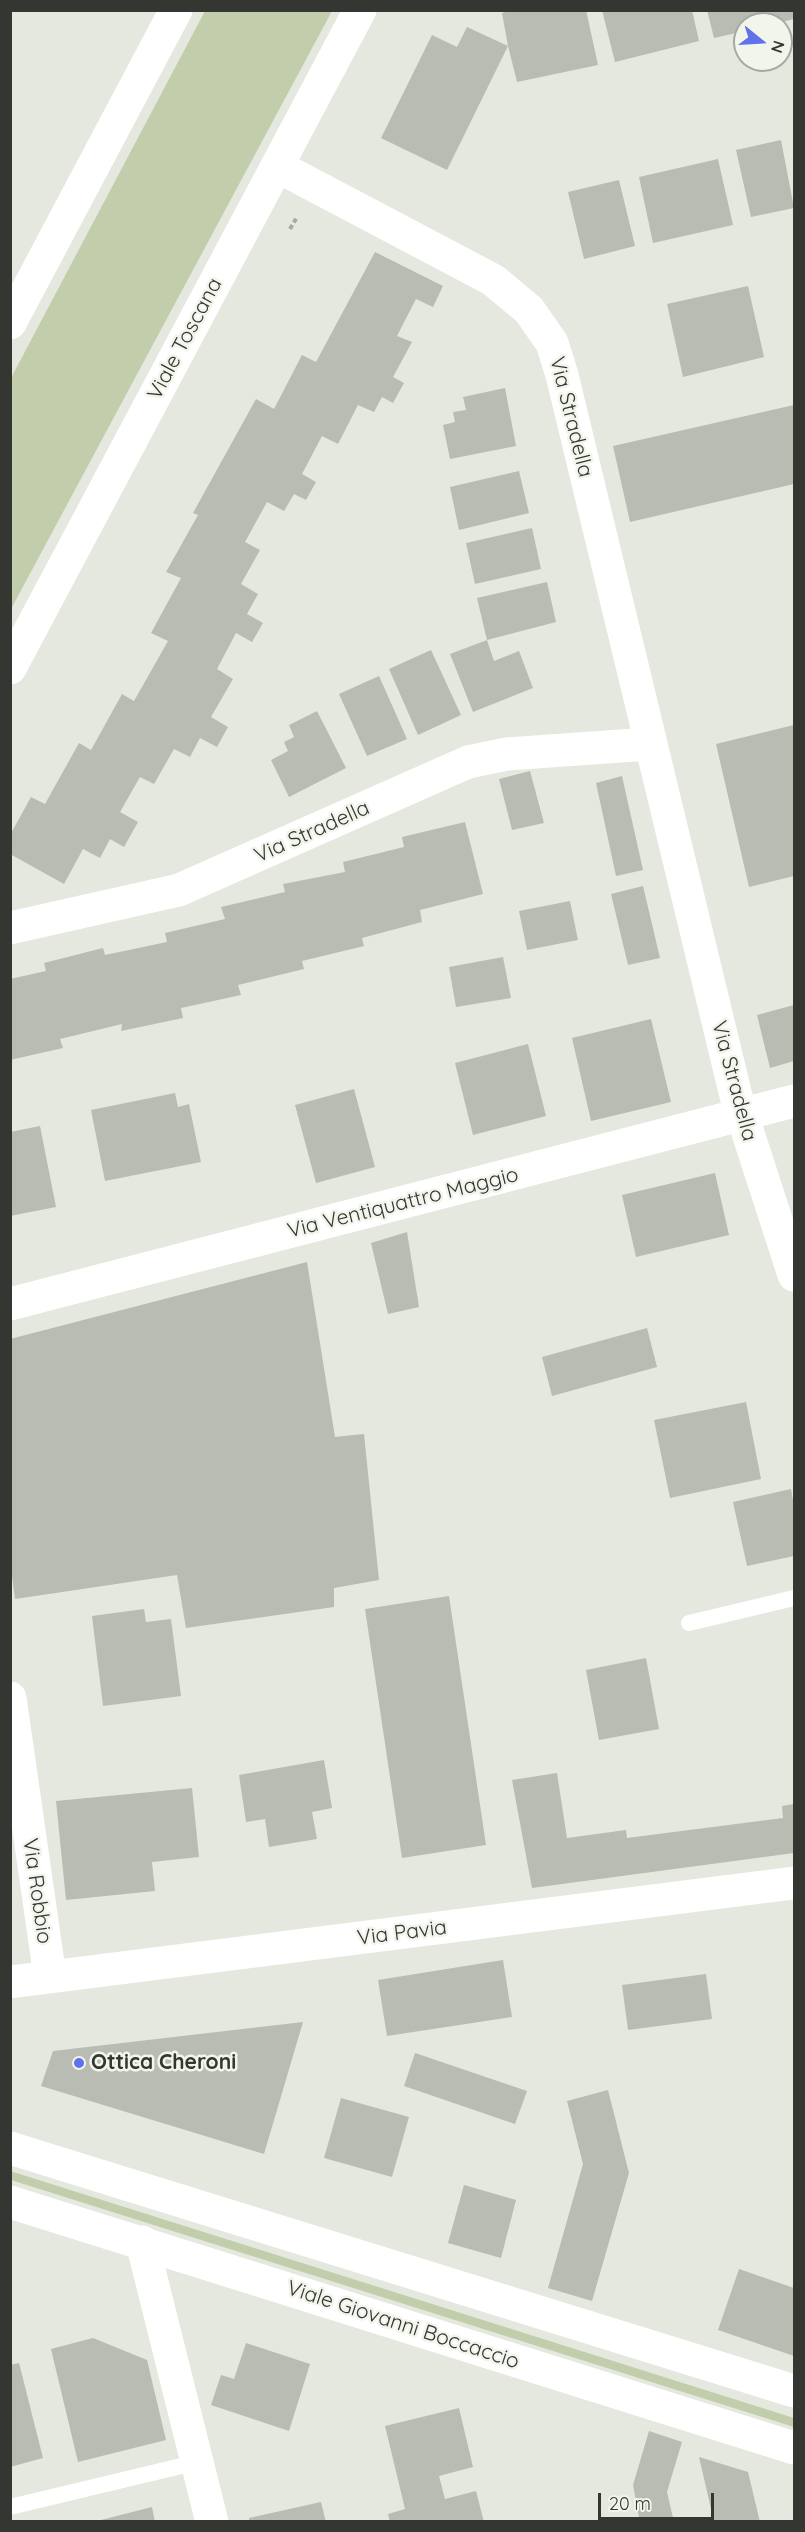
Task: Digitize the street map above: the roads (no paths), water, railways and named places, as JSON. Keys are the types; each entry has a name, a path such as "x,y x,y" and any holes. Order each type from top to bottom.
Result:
{"street":[{"path":"10,323 176,10"},
{"name":"Viale Toscana","path":"10,668 360,10"},
{"name":"Via Stradella","path":"277,166 487,277 519,299 538,321 552,343 562,375 649,744 742,1115 795,1275"},
{"name":"Via Stradella","path":"10,928 179,890 468,762 507,754 649,744"},
{"name":"Via Ventiquattro Maggio","path":"10,1304 795,1101"},
{"name":"Via Robbio","path":"10,1698 50,1977"},
{"name":"Via Pavia","path":"10,1982 795,1883"},
{"path":"10,2148 795,2391"},
{"name":"Viale Giovanni Boccaccio","path":"10,2202 795,2448"},
{"path":"142,2242 212,2522"}],"lane":[{"path":"688,1623 795,1598"},
{"path":"10,2507 198,2462"}],"place":[{"name":"Ottica Cheroni","path":"79,2063"}]}
